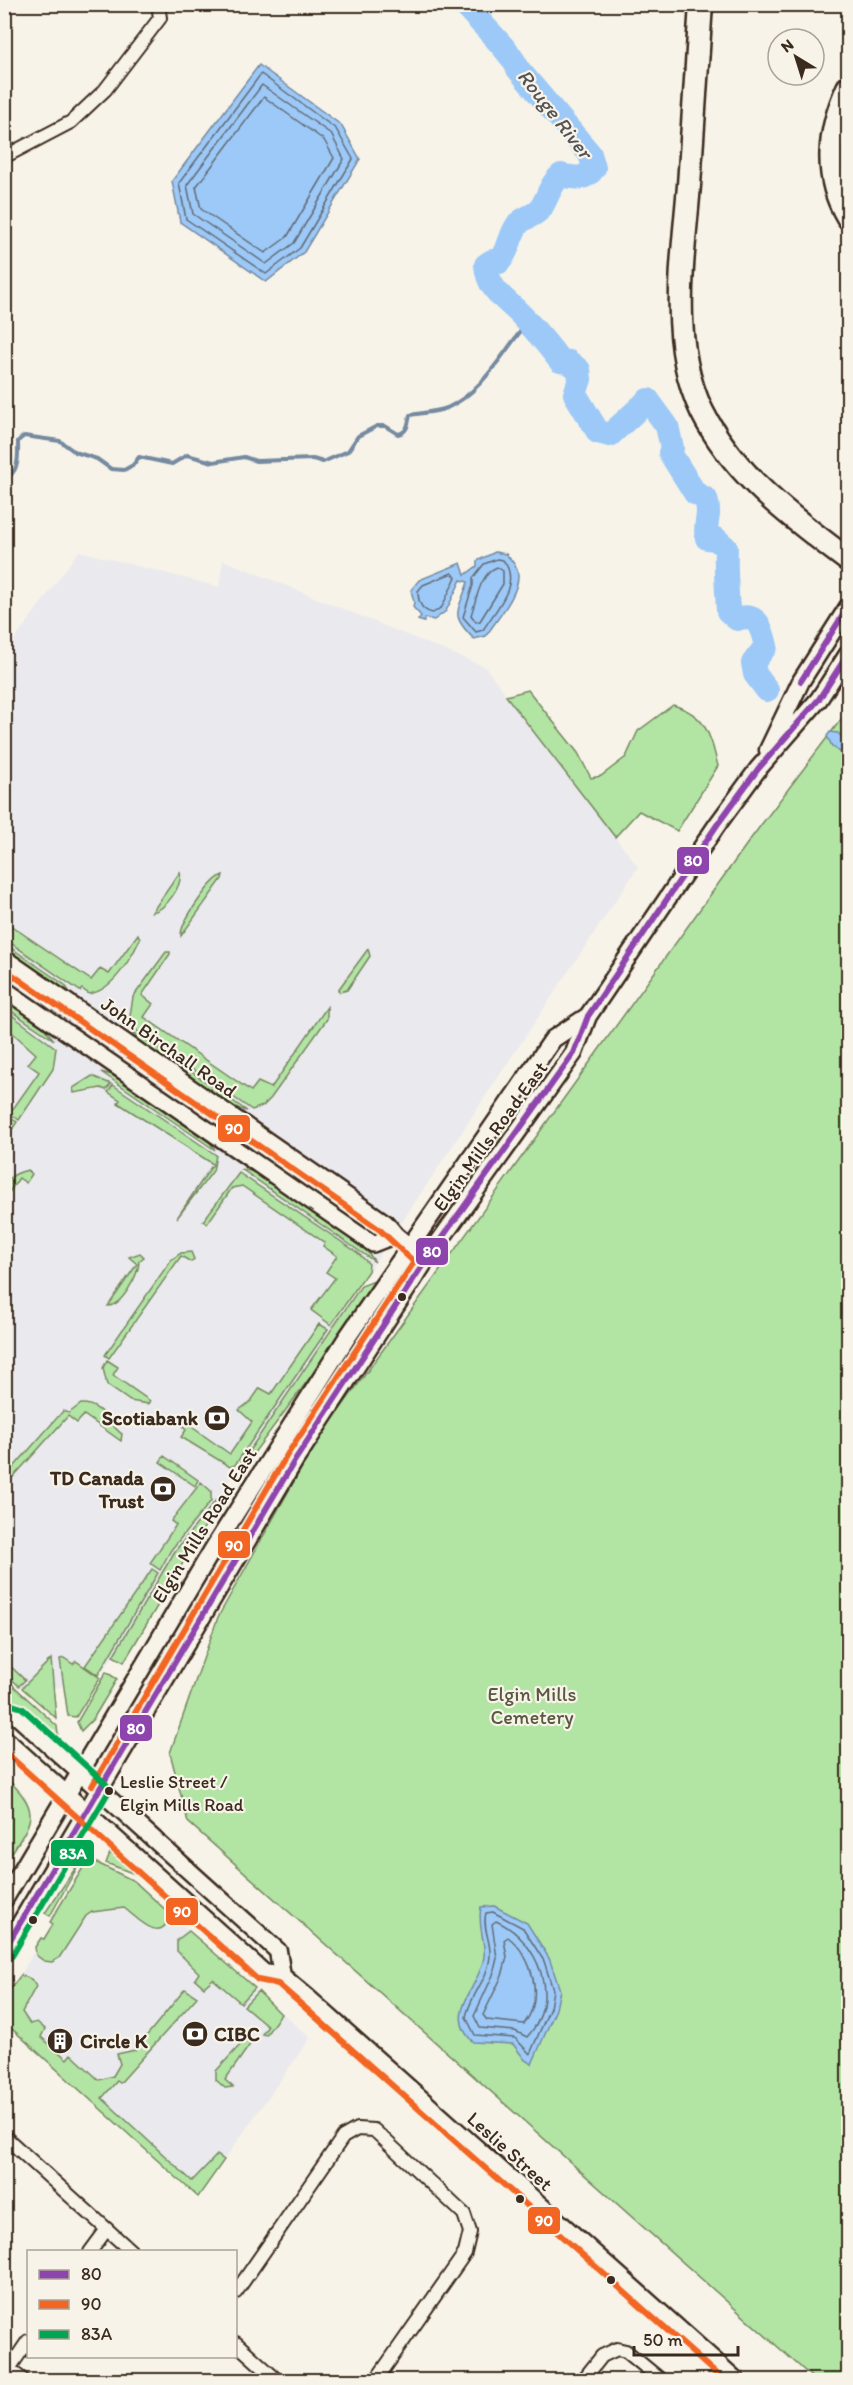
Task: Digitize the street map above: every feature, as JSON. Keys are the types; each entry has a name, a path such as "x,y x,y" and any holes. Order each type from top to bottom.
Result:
{"highway":[{"path":"701,4 681,294 683,344 692,382 706,420 752,481 791,518 849,560"},
{"path":"849,88 840,108 831,150 831,170 849,218"}],"main road":[{"name":"Elgin Mills Road East","path":"758,769 801,681 849,607"},
{"name":"Elgin Mills Road East","path":"4,1951 289,1470 426,1260 574,1053 588,1016 717,825 758,769 819,699 849,654"},
{"name":"Elgin Mills Road East","path":"4,1900 218,1541 346,1339 553,1039 588,1016"},
{"path":"4,1712 16,1715 80,1771 278,1952 282,1976"},
{"name":"Leslie Street","path":"4,1738 264,1973 282,1976 736,2380"}],"street":[{"path":"7,152 71,122 105,90 160,18 158,4"},
{"name":"John Birchall Road","path":"4,958 386,1223 396,1235 426,1260"},
{"path":"4,989 373,1244 396,1235"},
{"path":"237,2291 343,2137 357,2128 374,2130 464,2214 470,2232 465,2253 376,2380"},
{"path":"4,2136 130,2250"},
{"path":"91,2250 106,2229"},
{"path":"23,2380 7,2373 27,2343"},
{"path":"237,2344 277,2380"},
{"path":"583,2380 602,2356 617,2349 626,2351 661,2380"}],"shaded area":[{"path":"79,551 219,587 223,560 485,667 638,867 101,1674 30,1696 5,1673 5,653"},
{"path":"91,1860 134,1881 310,2038 198,2197 5,2023 5,1996 21,1975 41,1938 44,1939 53,1924 50,1922 84,1866"}],"green space":[{"path":"528,690 578,753 591,778 601,776 626,757 638,731 673,705 693,714 709,736 718,766 677,831 639,811 615,837 506,696"},
{"name":"Elgin Mills Cemetery","path":"848,710 848,2380 815,2380 188,1822 170,1753 218,1617 315,1444 752,837"},
{"path":"180,872 179,883 168,902 152,912"},
{"path":"223,875 181,936 185,922 197,902"},
{"path":"4,921 91,980 100,969 109,974 138,934 140,939 113,981 97,992 89,994 82,989 80,991 5,939"},
{"path":"4,943 65,985 71,994 5,950"},
{"path":"368,949 370,956 347,990 340,992 338,990"},
{"path":"166,952 170,954 142,995 153,1004 144,1017 251,1091 258,1082 271,1088 327,1007 327,1019 263,1106 252,1110 133,1028 135,1025 129,1022 133,997"},
{"path":"4,998 39,1022 54,1040 5,1007"},
{"path":"5,1010 56,1048 53,1069 19,1120 5,1110 5,1103 13,1109 39,1072 28,1064 36,1054 5,1026"},
{"path":"132,1032 247,1111 222,1100 185,1077 151,1051"},
{"path":"101,1072 119,1077 207,1138 215,1150"},
{"path":"92,1076 111,1084 106,1090 101,1088 74,1093 73,1088"},
{"path":"113,1085 216,1155 213,1171 177,1218 213,1164 118,1103 120,1100 108,1092"},
{"path":"5,1114 17,1122 5,1140"},
{"path":"241,1169 255,1172 363,1246 375,1262"},
{"path":"28,1170 32,1174 26,1183 19,1178 5,1198 9,1179"},
{"path":"239,1173 358,1253 369,1264 368,1271 331,1325 311,1310 335,1278 326,1272 337,1256 323,1246 325,1243 242,1186 232,1188 207,1224 203,1221"},
{"path":"191,1252 194,1259 191,1262 181,1256 109,1358 105,1355 171,1260 181,1253"},
{"path":"140,1253 144,1257 139,1261 129,1288 119,1301 108,1306 137,1264 129,1257"},
{"path":"377,1280 346,1329 245,1465 236,1470 361,1286"},
{"path":"319,1324 328,1329 235,1465 230,1467 181,1437 186,1430 183,1427 186,1423 230,1454 252,1422 239,1410 251,1401 260,1388 271,1394"},
{"path":"107,1360 118,1367 113,1375 150,1401 148,1404 130,1401 107,1385 103,1368"},
{"path":"81,1404 95,1407 100,1411 122,1434 121,1441 84,1415 77,1423 68,1416 5,1486 5,1477 63,1411 69,1413"},
{"path":"164,1456 198,1480 195,1486 160,1462"},
{"path":"201,1482 211,1491 211,1501 171,1550 160,1570 150,1563 176,1525 171,1521"},
{"path":"217,1499 215,1509 124,1662 113,1656 175,1551"},
{"path":"152,1569 158,1573 98,1675 85,1666"},
{"path":"64,1658 73,1664 76,1661 100,1678 76,1717 68,1716 60,1659"},
{"path":"51,1659 56,1718 22,1688"},
{"path":"5,1661 25,1680 19,1686 5,1673"},
{"path":"106,1672 117,1679 93,1719 81,1731 77,1722"},
{"path":"4,1677 57,1726 58,1735 43,1728 5,1693"},
{"path":"4,1776 25,1800 30,1818 27,1828 5,1864"},
{"path":"110,1853 122,1859 140,1876 106,1863"},
{"path":"83,1857 50,1916 45,1913"},
{"path":"91,1860 134,1881 170,1914 166,1924 156,1929 149,1927 124,1908 92,1912 86,1916 59,1958 52,1962 44,1961 36,1955 35,1947 41,1938 44,1939 53,1924 50,1922 84,1866"},
{"path":"189,1931 255,1988 241,2003 213,1979 204,1987 195,1979 199,1973 177,1951 177,1940"},
{"path":"21,1975 31,1979 36,1986 22,2012 30,2024 37,2022 45,2029 41,2037 67,2059 71,2054 99,2080 113,2076 120,2064 117,2054 135,2050 185,1989 197,1997 120,2083 117,2081 102,2098 192,2181 217,2155 224,2160 198,2197 12,2029 5,2039 5,1996"},
{"path":"258,1991 281,2014 266,2035 262,2034 268,2026 244,2006"},
{"path":"246,2042 251,2043 225,2080 233,2087 225,2088 216,2080 216,2071 240,2045"}],"water":[{"path":"259,65 341,125 360,159 304,252 266,282 180,222 172,181"},
{"path":"495,552 506,554 514,564 518,572 517,583 511,599 486,636 474,639 458,618 459,607 468,582 461,580 446,611 434,620 425,618 424,622 418,620 421,616 413,607 411,590 419,580 461,563 465,575 477,566 477,561"},
{"path":"830,732 838,733 848,743 848,758 832,746 827,736"},
{"path":"494,1906 527,1923 549,1958 560,1990 556,2009 532,2064 525,2060 513,2044 473,2042 461,2021 465,2001 481,1969 484,1957 480,1921 481,1907"}],"waterway":[{"name":"Rouge River","path":"464,4 502,45 518,69 590,154 594,168 583,177 561,175 558,178 541,208 518,224 499,262 492,261 486,265 491,282 560,361 569,362 579,370 580,379 575,394 598,432 610,435 648,400 667,426 672,448 670,453 695,493 706,499 708,505 707,538 716,539 726,548 728,611 737,619 744,617 754,620 761,628 766,646 753,663 755,674 767,690"},
{"path":"4,480 15,468 18,458 18,441 24,436 60,441 75,452 97,459 111,469 124,470 133,465 139,457 172,464 187,455 213,462 244,457 256,461 313,459 323,462 348,451 358,436 377,426 385,426 398,434 406,429 410,415 447,408 458,402 479,385 520,332 529,327"}],"transit line":[{"name":"80","path":"801,681 848,607"},
{"name":"80","path":"4,1950 295,1460 426,1260 574,1053 588,1016 717,825 758,769 819,699 848,654"},
{"name":"90","path":"4,969 380,1230 414,1262 287,1455 92,1786"},
{"name":"83A","path":"6,1703 22,1708 106,1784 109,1791 12,1956"},
{"name":"90","path":"4,1751 258,1980 278,1984 723,2380"}],"place":[{"name":"Scotiabank","path":"217,1418"},
{"name":"TD Canada Trust","path":"163,1489"},
{"name":"Leslie Street / Elgin Mills Road","path":"109,1791"},
{"name":"CIBC","path":"195,2034"},
{"name":"Circle K","path":"60,2041"}]}
